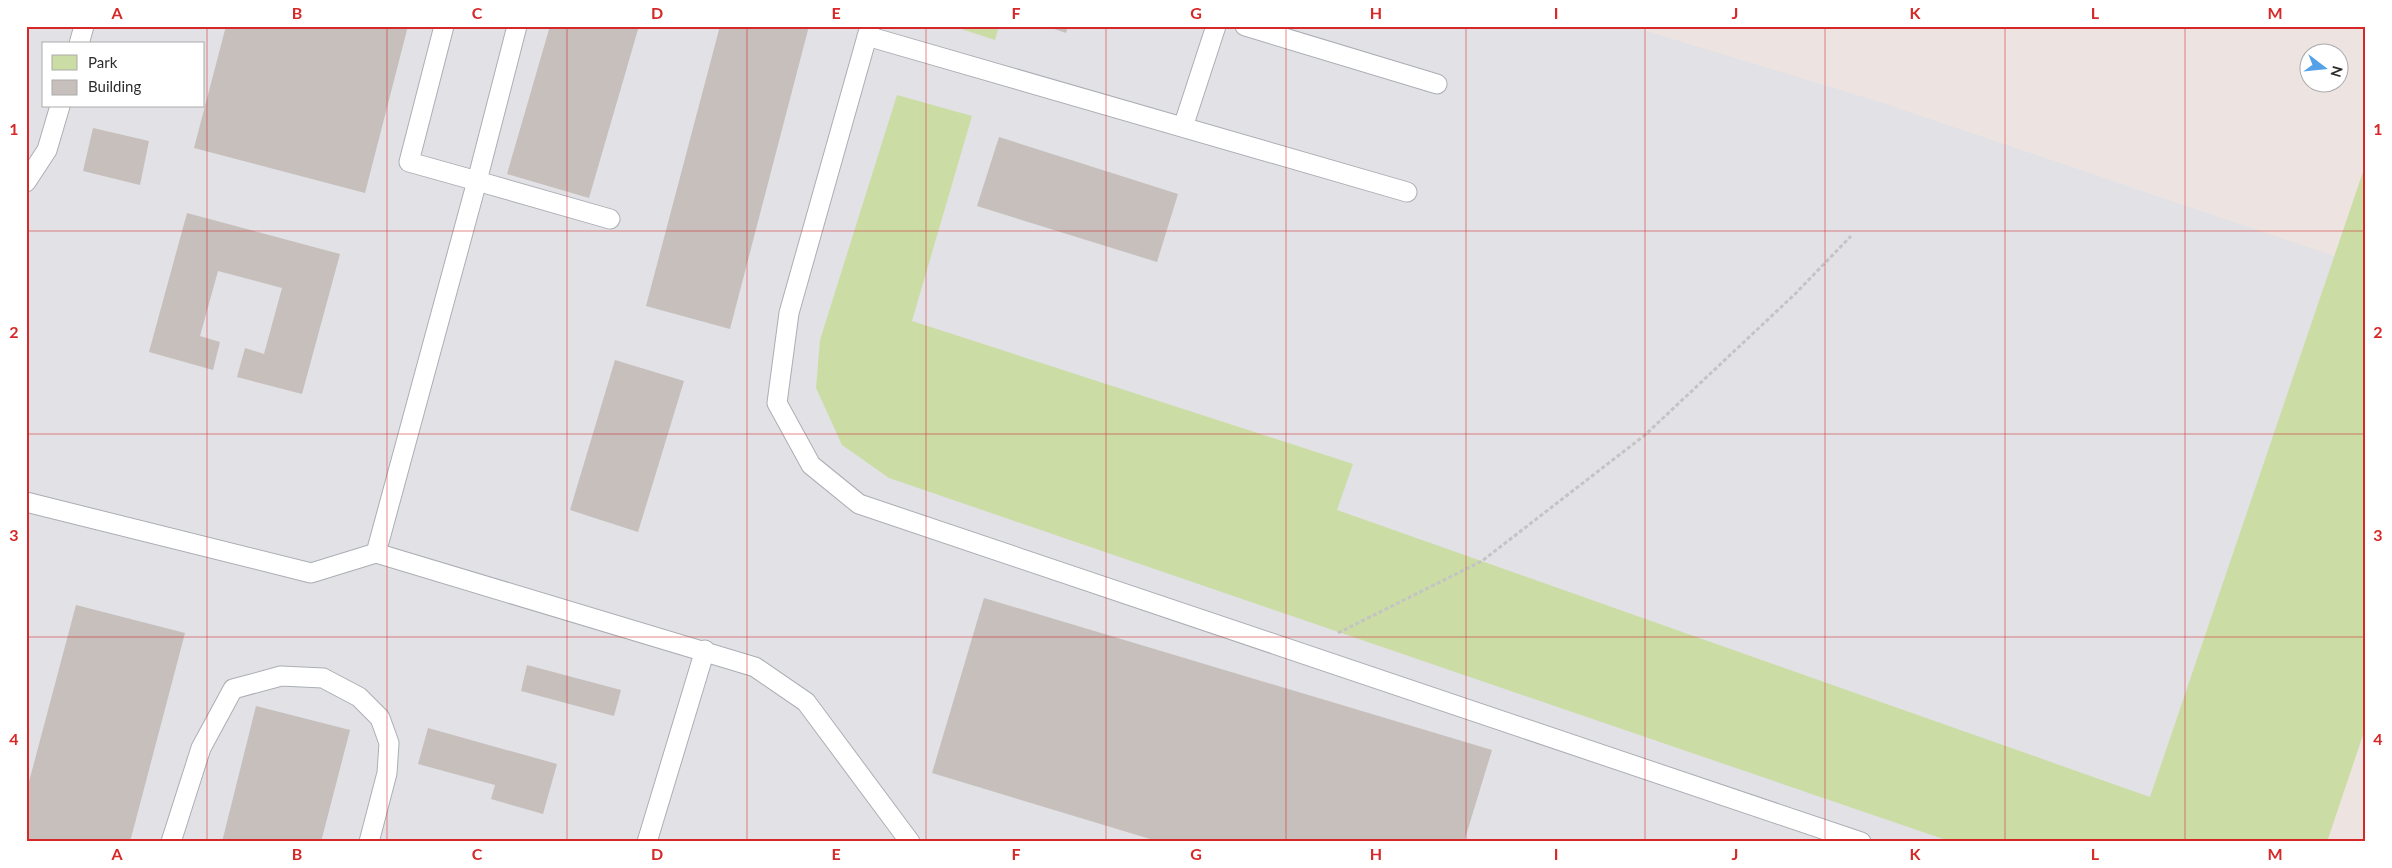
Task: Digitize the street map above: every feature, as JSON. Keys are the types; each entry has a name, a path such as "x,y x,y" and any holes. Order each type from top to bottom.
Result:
{"lane":[{"path":"80,42 84,26"},
{"path":"444,26 409,162 610,220"},
{"path":"376,553 517,26"},
{"path":"1182,127 1216,26"},
{"path":"1245,26 1436,84"},
{"path":"1407,192 1182,127 869,31 788,313 777,403 811,465 858,504 1861,842"},
{"path":"26,182 47,150 59,108"},
{"path":"26,502 311,574 376,553 705,650 755,667 806,702 910,842"},
{"path":"647,842 705,650"},
{"path":"171,842 201,748 233,689 281,676 323,678 359,697 380,718 389,743 387,773 369,842"}],"path":[{"path":"1299,652 1482,561 1645,435 1795,294 1851,236"}],"shaded area":[{"path":"26,26 1630,26 1883,103 2337,257 2280,842 26,842"}],"green space":[{"path":"952,26 999,26 995,40"},
{"path":"897,95 972,116 912,321 1353,464 1337,510 2150,797 2366,163 2366,726 2327,842 1952,842 889,478 842,445 816,388 820,340"}],"building":[{"path":"226,26 408,26 365,193 194,148"},
{"path":"550,26 639,26 589,198 507,174"},
{"path":"720,26 809,26 730,329 646,306"},
{"path":"1046,26 1068,26 1066,33"},
{"path":"93,128 149,141 140,185 83,171"},
{"path":"999,137 1178,194 1157,262 977,206"},
{"path":"187,213 340,254 302,394 237,377 245,348 264,354 282,288 218,271 200,336 220,342 213,370 149,352"},
{"path":"615,360 684,381 638,532 570,510"},
{"path":"984,598 1492,750 1464,842 1160,842 932,773"},
{"path":"76,605 185,633 130,842 26,842 26,793"},
{"path":"527,665 621,690 614,716 521,691"},
{"path":"256,706 350,730 321,842 222,842"},
{"path":"428,728 557,764 543,814 491,799 495,785 418,764"}]}
